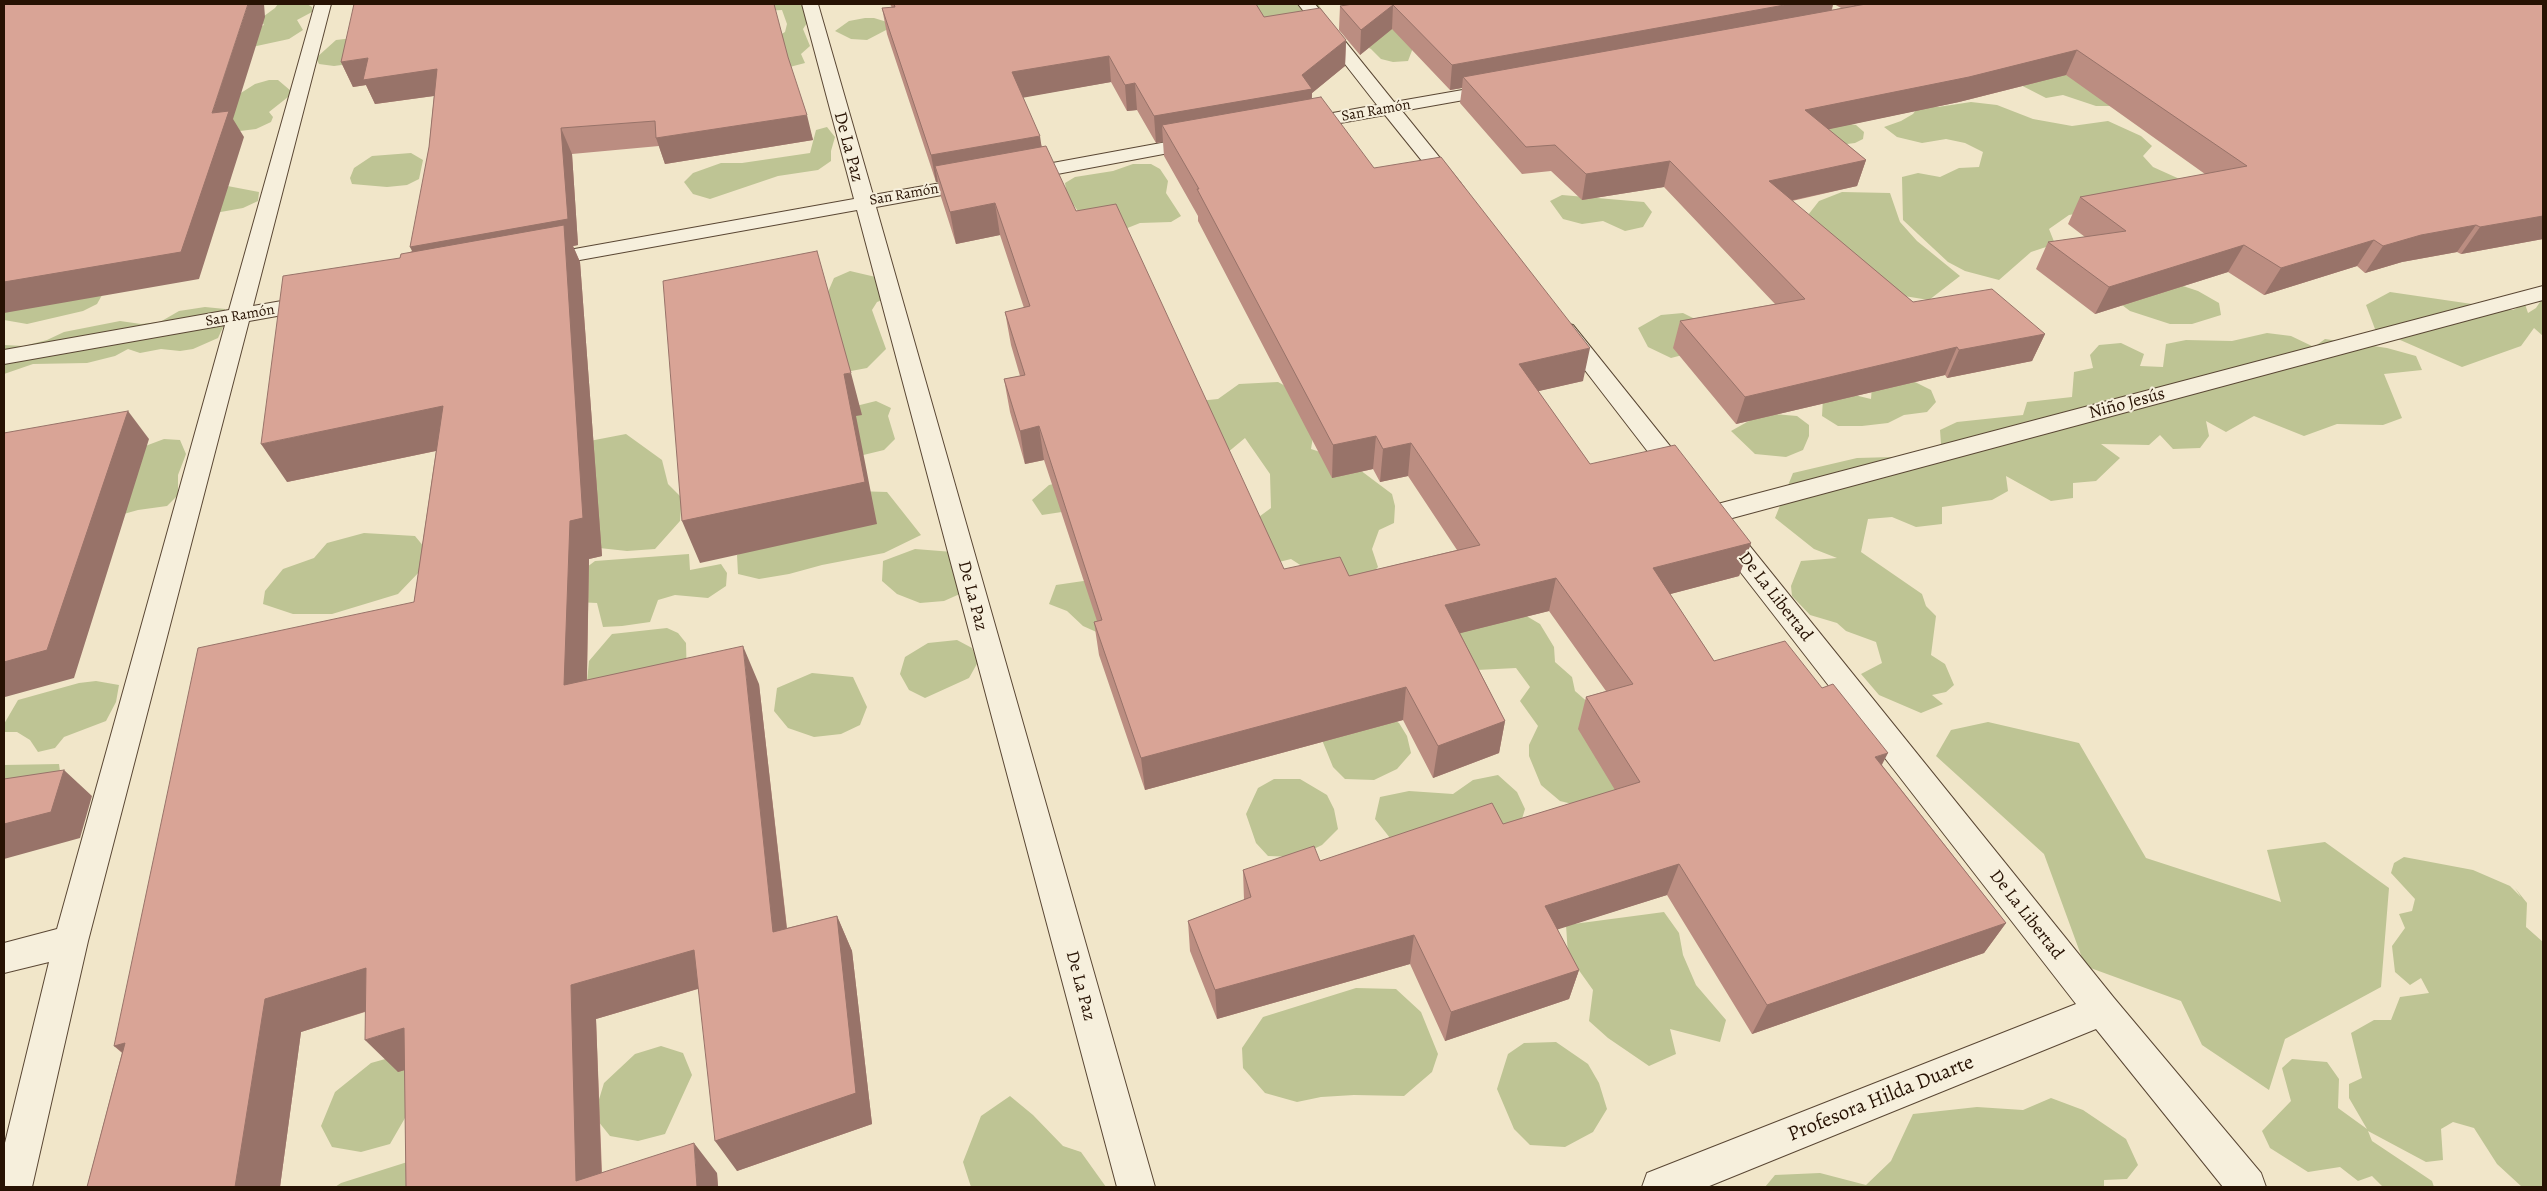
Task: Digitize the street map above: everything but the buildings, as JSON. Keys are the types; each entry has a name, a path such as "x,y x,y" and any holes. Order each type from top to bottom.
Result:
{"street":[{"path":"13,1187 71,941 323,4"},
{"name":"De La Paz","path":"810,4 863,203 1136,1187"},
{"path":"1306,4 1392,108 1472,210"},
{"name":"San Ramón","path":"1284,127 1518,85"},
{"name":"San Ramón","path":"522,264 1216,140"},
{"name":"Niño Jesús","path":"1710,515 2543,293"},
{"name":"San Ramón","path":"4,357 337,298"},
{"name":"De La Libertad","path":"1551,312 2102,1010 2247,1187"},
{"path":"4,958 71,941"},
{"name":"Profesora Hilda Duarte","path":"1661,1187 2102,1010"}],"green space":[{"path":"278,4 307,4 312,7 312,12 297,20 303,30 289,39 252,47 242,34 264,25 260,19"},
{"path":"763,4 799,4 805,8 807,23 803,29 810,46 801,54 805,63 782,69 769,41 785,32 787,24 782,10 762,11"},
{"path":"1250,4 1318,4 1324,13 1264,30"},
{"path":"1374,4 1418,4 1416,40 1408,61 1393,62 1381,59 1371,49 1357,42"},
{"path":"874,18 887,22 888,29 867,40 851,39 835,31 849,21"},
{"path":"353,38 371,61 334,66 319,64 316,58 336,40"},
{"path":"2034,44 2122,106 2096,106 2063,95 2046,98 2007,78"},
{"path":"269,80 278,80 291,91 288,97 269,112 273,117 271,122 256,129 240,131 210,121 233,98 255,84"},
{"path":"1971,102 1997,105 2033,119 2072,126 2108,121 2141,136 2152,146 2143,156 2153,167 2184,181 2246,162 2125,205 2069,215 2049,229 2055,244 2031,252 1999,280 1965,271 1948,262 1903,220 1902,177 1918,173 1940,177 1959,168 1979,167 1983,152 1965,143 1946,139 1922,143 1897,137 1884,127 1913,114 1919,106 1938,107"},
{"path":"1817,119 1856,125 1864,132 1863,139 1855,143 1839,145"},
{"path":"827,127 835,137 831,151 831,161 818,170 778,176 710,199 693,194 684,182 693,173 721,163 742,163 810,153 816,130"},
{"path":"411,153 423,160 419,179 407,185 387,187 352,184 350,178 354,168 372,156"},
{"path":"1133,164 1151,164 1160,169 1168,181 1166,193 1181,216 1171,222 1140,223 1120,231 1078,211 1067,196 1065,183 1075,177 1113,171"},
{"path":"217,184 259,192 258,201 243,208 215,213"},
{"path":"1842,192 1890,193 1900,222 1917,241 1960,276 1929,300 1904,296 1808,215 1819,201"},
{"path":"1562,195 1644,202 1652,212 1643,227 1625,231 1603,221 1582,224 1563,219 1550,201"},
{"path":"4,269 106,288 97,304 83,311 27,324 4,320"},
{"path":"850,271 897,282 899,294 877,302 872,310 886,349 867,368 835,374 828,292 834,278"},
{"path":"2162,279 2198,291 2219,303 2221,315 2192,324 2170,324 2130,311 2118,302"},
{"path":"2390,292 2513,310 2525,304 2528,313 2536,308 2542,299 2543,336 2534,328 2521,346 2462,367 2375,329 2366,305"},
{"path":"205,307 225,309 224,325 218,338 193,349 180,351 161,349 140,353 128,349 115,356 87,363 33,364 4,374 4,345 24,346 47,340 64,332 120,321 141,324 160,322 179,311"},
{"path":"1683,313 1701,322 1694,352 1671,358 1648,347 1638,328 1661,315"},
{"path":"2267,333 2291,336 2314,347 2325,339 2387,348 2416,356 2422,370 2384,374 2402,418 2383,425 2337,424 2304,436 2254,416 2226,432 2206,421 2209,436 2200,448 2173,449 2160,435 2149,445 2101,444 2120,458 2096,481 2073,483 2073,498 2051,501 2006,476 2008,491 1992,500 1942,507 1942,524 1916,527 1892,517 1868,519 1861,552 1922,594 1926,606 1936,616 1931,655 1945,664 1954,685 1946,692 1932,695 1943,704 1921,713 1879,695 1861,674 1882,663 1876,642 1846,631 1837,623 1810,615 1792,596 1791,586 1801,561 1837,558 1814,549 1775,518 1793,473 1857,458 1930,456 1941,444 1940,430 1957,422 2023,415 2027,402 2072,397 2074,372 2093,368 2090,355 2099,345 2121,343 2144,354 2140,366 2163,367 2166,344 2186,340 2232,341"},
{"path":"1913,381 1931,390 1936,402 1927,412 1904,415 1888,423 1862,426 1838,426 1822,416 1823,398 1842,392 1871,399 1872,386"},
{"path":"1278,382 1311,400 1315,425 1311,449 1348,461 1392,494 1395,506 1394,523 1379,530 1372,549 1378,567 1370,576 1343,581 1314,574 1291,559 1259,567 1248,525 1271,508 1270,474 1245,438 1227,453 1189,402 1218,399 1239,384"},
{"path":"876,401 891,408 888,416 895,439 884,450 855,457 844,409"},
{"path":"1763,413 1797,416 1809,425 1809,436 1803,450 1786,457 1755,454 1731,431"},
{"path":"626,434 662,460 668,484 682,498 680,521 655,549 627,551 590,547 579,443"},
{"path":"164,439 180,440 186,454 178,475 178,495 167,506 138,510 113,517 132,451"},
{"path":"1092,475 1075,510 1042,515 1032,500 1049,485"},
{"path":"855,491 887,492 921,535 884,553 822,565 789,574 759,579 738,574 737,555"},
{"path":"364,533 415,536 429,553 421,570 398,594 332,614 293,614 263,604 265,591 283,569 314,558 327,543"},
{"path":"915,549 953,552 962,593 944,601 920,603 897,594 882,581 883,561"},
{"path":"689,554 690,570 721,564 727,573 726,586 708,598 675,595 658,600 650,622 622,626 603,627 597,603 576,602 571,579 595,561"},
{"path":"1097,579 1101,634 1083,626 1067,611 1049,604 1056,585"},
{"path":"1518,611 1540,624 1554,647 1555,662 1572,677 1575,691 1599,712 1634,791 1593,809 1560,801 1541,785 1529,756 1529,745 1538,726 1520,701 1530,687 1516,668 1477,670 1457,640 1460,625"},
{"path":"667,628 678,633 686,643 687,683 587,682 589,661 612,634"},
{"path":"957,640 972,648 978,662 969,678 925,698 909,690 900,674 905,657 928,643"},
{"path":"812,673 853,677 867,707 860,725 841,734 814,737 788,728 774,711 777,688"},
{"path":"96,681 119,685 116,702 106,721 64,737 55,748 38,752 30,740 17,732 4,732 4,724 18,700 79,683"},
{"path":"1373,708 1399,723 1407,736 1411,753 1397,769 1374,780 1345,779 1333,767 1322,740"},
{"path":"1988,722 2079,743 2146,858 2281,902 2267,850 2325,842 2389,888 2381,987 2285,1039 2269,1090 2202,1045 2181,1001 2085,966 2044,854 1936,756 1951,730"},
{"path":"59,764 62,786 4,829 4,765"},
{"path":"1498,775 1517,792 1525,809 1517,835 1394,843 1375,819 1380,797 1409,791 1453,794 1473,780"},
{"path":"1274,779 1300,779 1327,795 1334,809 1338,829 1322,845 1297,857 1268,856 1256,843 1246,814 1258,788"},
{"path":"2404,857 2473,870 2510,886 2521,897 2515,888 2527,903 2526,927 2543,942 2543,1187 2522,1187 2497,1164 2474,1128 2453,1122 2441,1129 2443,1160 2426,1162 2368,1131 2372,1141 2432,1181 2434,1187 2383,1187 2372,1176 2358,1181 2340,1167 2308,1172 2270,1148 2262,1131 2291,1101 2282,1068 2292,1059 2327,1062 2339,1079 2338,1108 2367,1129 2349,1098 2349,1084 2362,1078 2351,1033 2374,1020 2391,1020 2400,997 2429,993 2421,978 2410,985 2395,972 2392,946 2405,928 2399,914 2412,911 2415,899 2391,873 2394,863"},
{"path":"1664,912 1679,933 1683,955 1696,985 1726,1020 1720,1042 1670,1029 1676,1054 1649,1066 1608,1038 1589,1021 1593,990 1568,955 1566,925"},
{"path":"1356,988 1396,989 1421,1012 1438,1054 1432,1072 1404,1096 1354,1095 1321,1097 1297,1102 1265,1093 1243,1068 1242,1048 1263,1017"},
{"path":"1556,1042 1588,1064 1599,1083 1607,1109 1593,1132 1565,1147 1530,1145 1514,1129 1497,1089 1508,1054 1524,1043"},
{"path":"661,1046 683,1053 692,1075 665,1134 638,1141 610,1136 594,1116 604,1083 635,1054"},
{"path":"396,1056 418,1063 405,1118 390,1144 361,1152 332,1147 321,1126 335,1092 371,1063"},
{"path":"1010,1096 1033,1115 1063,1146 1081,1152 1106,1187 971,1187 963,1162 981,1116"},
{"path":"2051,1098 2083,1110 2126,1139 2138,1165 2127,1179 2104,1180 2104,1187 1765,1187 1775,1175 1820,1173 1866,1185 1891,1161 1913,1114 1977,1107 2023,1110"},
{"path":"420,1158 437,1187 335,1187 341,1183"}]}
